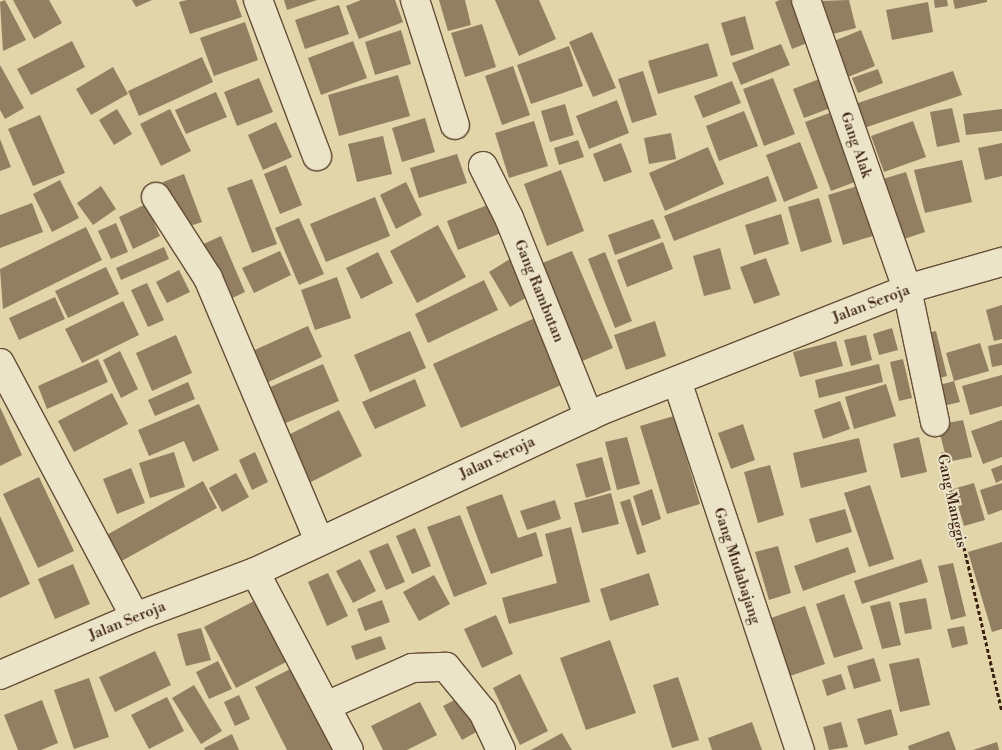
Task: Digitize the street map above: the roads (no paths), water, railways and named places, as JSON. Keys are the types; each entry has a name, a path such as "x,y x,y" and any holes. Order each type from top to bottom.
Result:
{"street":[{"path":"258,0 317,156"},
{"path":"415,0 455,125"},
{"name":"Gang Alak","path":"806,0 907,289"},
{"name":"Gang Rambutan","path":"483,166 510,218 589,417"},
{"path":"156,197 208,278 318,539"},
{"name":"Jalan Seroja","path":"0,675 135,617 255,572 318,539 589,417 907,289 1002,262"},
{"path":"907,289 935,422"},
{"path":"0,363 135,617"},
{"name":"Gang Mudabajang","path":"677,381 800,750"},
{"path":"255,572 349,750"},
{"path":"326,706 412,668 446,667 482,712 501,750"}]}
